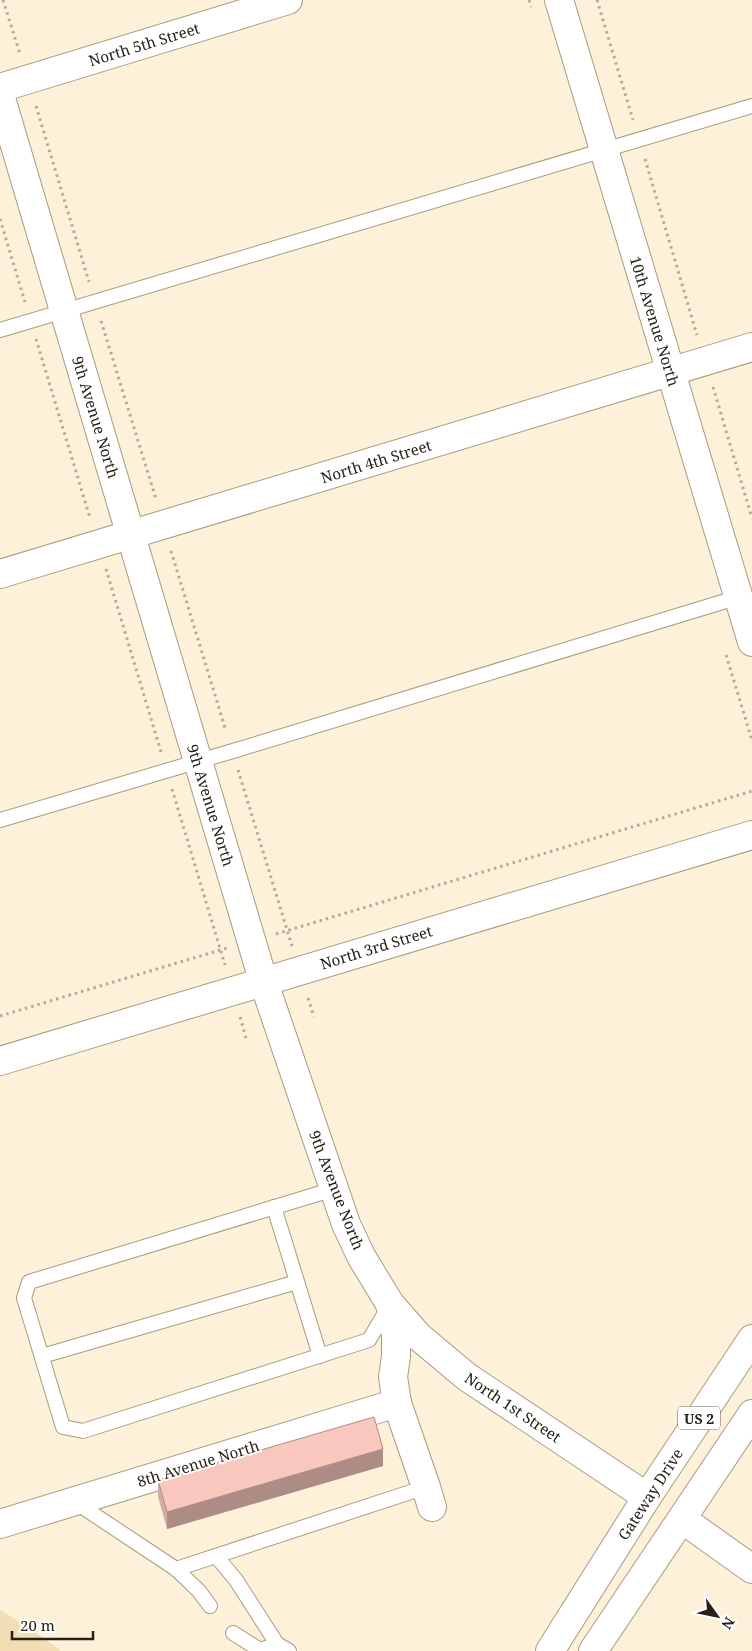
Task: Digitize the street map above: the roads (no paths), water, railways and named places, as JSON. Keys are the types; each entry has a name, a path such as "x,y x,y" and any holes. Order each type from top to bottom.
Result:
{"main road":[{"name":"North 5th Street","path":"0,88 288,0"},
{"name":"10th Avenue North","path":"559,0 752,642"},
{"name":"9th Avenue North","path":"0,95 263,980 346,1224 361,1256 390,1304 396,1336 393,1377 397,1403 429,1497"},
{"name":"North 4th Street","path":"0,574 752,347"},
{"name":"North 3rd Street","path":"0,1060 752,835"},
{"name":"North 1st Street","path":"390,1304 418,1336 467,1377 682,1519"},
{"name":"Gateway Drive","path":"550,1651 647,1497 752,1338"},
{"name":"8th Avenue North","path":"0,1524 397,1403"},
{"name":"US 2","path":"593,1651 752,1414"},
{"path":"682,1519 752,1569"}],"lane":[{"path":"0,330 752,106"},
{"path":"0,820 198,762 738,597"},
{"path":"334,1189 29,1282 24,1298 63,1427 83,1431 368,1340 390,1304"},
{"path":"274,1208 320,1356"},
{"path":"42,1356 297,1282"},
{"path":"176,1569 216,1556 429,1497"},
{"path":"74,1501 176,1569 199,1590 210,1606"},
{"path":"216,1556 236,1580 283,1647 260,1650 233,1633"}]}
